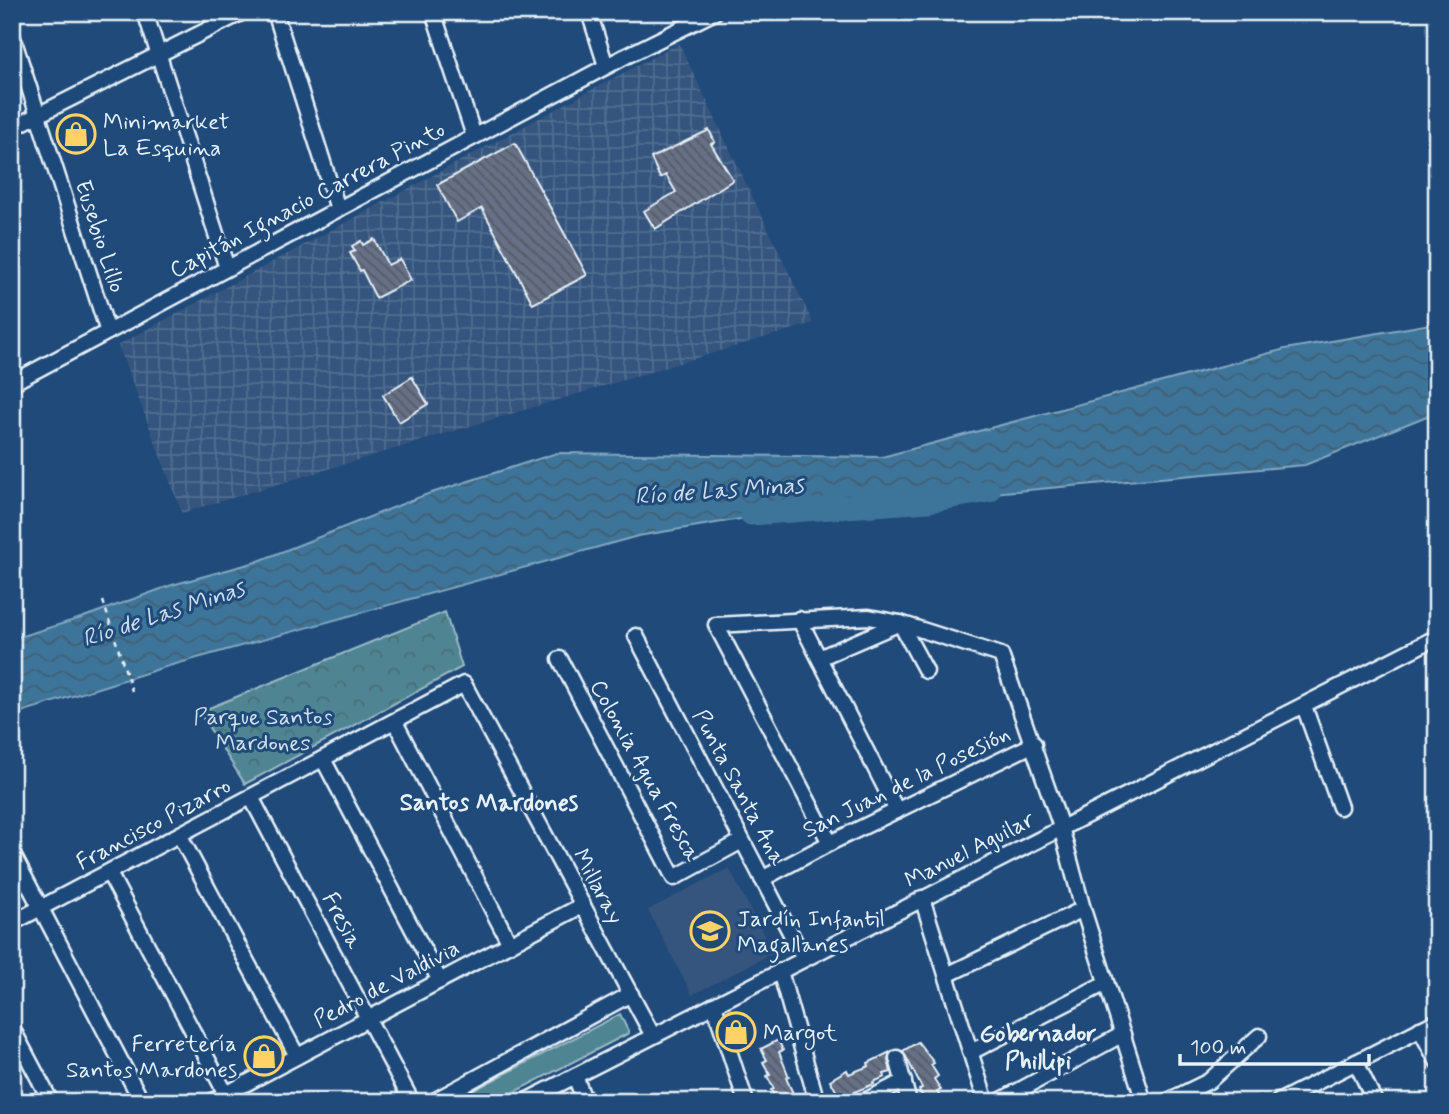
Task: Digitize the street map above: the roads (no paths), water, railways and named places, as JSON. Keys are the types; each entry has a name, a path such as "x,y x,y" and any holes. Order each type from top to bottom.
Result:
{"street":[{"path":"145,12 227,268"},
{"path":"12,128 243,12"},
{"path":"275,12 338,209"},
{"path":"433,12 474,136"},
{"path":"589,12 606,66"},
{"name":"Capitán Ignacio Carrera Pinto","path":"12,383 606,66 715,12"},
{"name":"Eusebio Lillo","path":"12,35 108,332"},
{"path":"830,843 716,625 869,617 900,623 1001,655 1061,827 1083,909 1144,1102"},
{"path":"799,619 897,811"},
{"path":"819,658 900,623"},
{"path":"900,623 926,671"},
{"name":"Punta Santa Ana","path":"635,636 804,959"},
{"name":"Manuel Aguilar","path":"524,1102 1437,638"},
{"name":"Colonia Agua Fresca","path":"560,659 674,878 742,841"},
{"name":"Francisco Pizarro","path":"12,923 464,684"},
{"name":"Millaray","path":"464,684 653,1036"},
{"path":"1304,706 1340,807"},
{"path":"395,722 510,944"},
{"name":"San Juan de la Posesión","path":"762,880 830,843 1034,744"},
{"path":"323,759 440,981"},
{"name":"Fresia","path":"251,797 412,1102"},
{"path":"180,835 297,1056"},
{"path":"12,853 142,1102"},
{"path":"109,873 226,1094"},
{"path":"922,898 986,1102"},
{"name":"Pedro de Valdivia","path":"211,1102 583,905"},
{"path":"947,975 1083,909"},
{"path":"780,971 817,1102"},
{"path":"971,1052 1106,983"},
{"path":"432,1102 631,994"},
{"path":"713,1005 746,1102"},
{"path":"1285,1100 1437,1021"},
{"path":"12,1028 51,1102"},
{"path":"1420,1029 1437,1061"},
{"path":"998,1102 1123,1034"},
{"path":"1166,1102 1209,1081 1259,1036"},
{"path":"897,1058 909,1102"},
{"path":"1356,1062 1375,1102"},
{"path":"575,1076 585,1102"},
{"path":"863,1102 904,1082"}],"water":[{"path":"1437,323 1437,412 1305,465 783,512 638,536 165,667 12,715 12,639 81,618 172,585 256,562 425,495 557,453 882,457 1285,349"}],"waterway":[{"name":"Río de Las Minas","path":"751,514 929,501 989,491"}],"place":[{"name":"Minimarket La Esquina","path":"76,134"},
{"name":"Jardín Infantil Magallanes","path":"710,931"},
{"name":"Margot","path":"736,1032"},
{"name":"Ferretería Santos Mardones","path":"264,1056"}],"district":[{"name":"Santos Mardones","path":"489,802"},
{"name":"Gobernador Phillipi","path":"1038,1047"}],"park label":[{"name":"Parque Santos Mardones","path":"263,729"}]}
